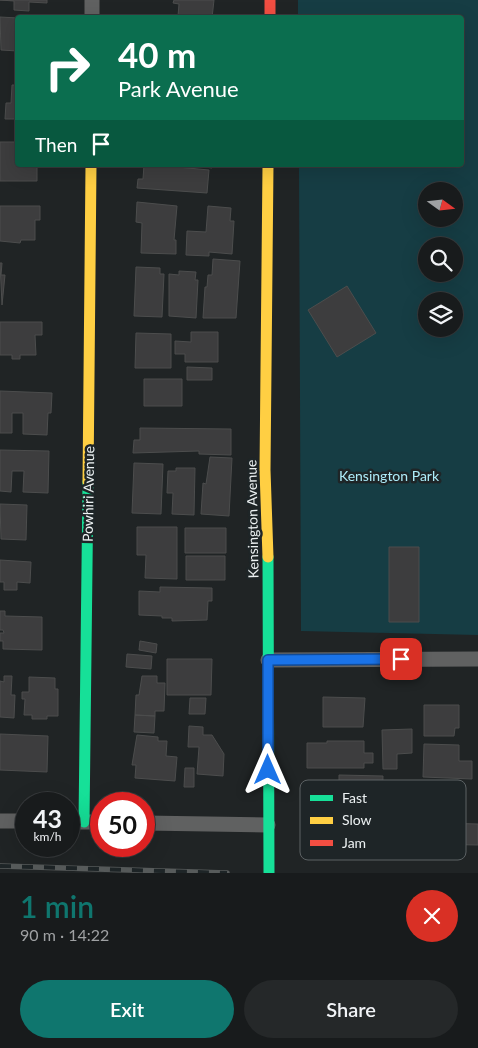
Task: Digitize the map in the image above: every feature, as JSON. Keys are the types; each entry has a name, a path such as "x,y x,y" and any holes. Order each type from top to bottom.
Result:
{"main road":[{"path":"270,0 270,15"},
{"name":"Powhiri Avenue","path":"84,822 91,167"},
{"name":"Kensington Avenue","path":"268,167 265,470 269,873"}],"street":[{"path":"92,0 92,15"},
{"path":"268,660 478,659"},
{"path":"0,821 15,821"},
{"path":"80,822 90,822"},
{"path":"155,823 268,824"}],"green space":[{"name":"Kensington Park","path":"298,0 478,0 478,635 301,631 299,167 464,167 464,15 298,15"}],"building":[{"path":"0,0 47,0 47,3 29,2 29,11 14,10 14,1"},
{"path":"174,0 214,0 212,15 178,15 179,4 173,3"},
{"path":"0,17 15,18 15,51 1,50"},
{"path":"12,85 15,85 15,119 5,119 6,103 11,103"},
{"path":"0,142 15,142 15,167 37,167 37,181 0,181"},
{"path":"144,167 177,167 209,170 207,193 137,188 138,179 143,179"},
{"path":"137,202 177,206 174,240 176,240 176,254 141,253 142,223 136,222"},
{"path":"0,206 40,206 40,220 35,220 35,240 21,240 20,243 0,241"},
{"path":"208,206 231,208 230,221 234,221 232,254 209,252 209,256 186,255 187,231 206,232"},
{"path":"213,259 240,261 236,318 203,318 205,287 207,287 208,275 212,275"},
{"path":"0,263 2,263 1,275 5,275 2,305"},
{"path":"136,267 160,268 160,274 164,274 162,317 134,316"},
{"path":"179,271 196,272 195,280 198,280 196,318 169,316 169,274 179,275"},
{"path":"347,286 376,333 337,357 308,310"},
{"path":"0,322 42,322 42,335 35,335 36,355 20,355 20,359 12,359 12,355 0,355"},
{"path":"191,332 218,332 218,362 185,362 185,354 175,354 175,341 191,342"},
{"path":"136,333 171,334 171,368 135,368"},
{"path":"187,367 212,368 212,380 187,380"},
{"path":"144,379 182,379 182,406 144,406"},
{"path":"0,391 52,393 51,413 48,413 47,435 23,434 23,413 12,413 12,433 0,433"},
{"path":"140,428 231,429 231,455 199,454 199,451 133,453 134,440 140,440"},
{"path":"0,450 49,451 48,493 23,492 24,471 12,471 11,492 0,491"},
{"path":"210,457 232,458 229,516 201,514 203,483 206,484"},
{"path":"134,463 163,464 161,514 132,513"},
{"path":"176,468 195,468 194,515 172,514 173,493 167,493 168,471 176,471"},
{"path":"0,504 27,505 26,540 1,539"},
{"path":"137,527 177,527 177,579 145,578 146,555 137,555"},
{"path":"185,528 226,528 226,553 185,553"},
{"path":"389,547 419,547 419,622 389,622"},
{"path":"186,556 225,556 225,580 186,580"},
{"path":"0,560 31,562 30,583 17,582 17,590 4,590 4,582 0,582"},
{"path":"160,587 212,588 212,601 208,601 207,620 172,621 172,618 162,618 162,616 139,615 139,591 160,592"},
{"path":"0,611 5,611 5,616 42,617 42,650 3,649 3,641 0,641 0,633 4,633 3,630 0,630"},
{"path":"140,641 157,644 156,653 139,650"},
{"path":"127,654 152,656 151,669 126,667"},
{"path":"167,659 212,659 211,695 167,695"},
{"path":"4,676 12,676 11,695 15,695 14,718 0,717 0,681 4,682"},
{"path":"142,676 157,676 157,683 165,683 164,711 155,711 155,716 135,715 136,695 139,695"},
{"path":"29,677 55,678 55,689 58,689 58,716 47,716 47,719 32,719 32,715 24,715 25,699 22,699 22,692 29,692"},
{"path":"323,697 365,698 363,727 323,727"},
{"path":"190,698 206,698 205,714 189,714"},
{"path":"424,705 459,705 459,728 455,728 454,736 424,736"},
{"path":"135,715 155,716 154,733 134,732"},
{"path":"189,726 203,727 203,735 212,735 224,754 223,776 197,774 199,747 188,747"},
{"path":"412,729 412,753 397,754 397,769 383,769 382,730"},
{"path":"0,734 48,736 47,772 0,770"},
{"path":"137,735 158,737 158,741 167,741 166,756 177,757 175,781 135,778 136,765 132,765"},
{"path":"327,741 364,741 364,753 373,753 373,763 364,763 364,768 307,768 307,743 327,743"},
{"path":"424,744 459,745 459,761 472,761 472,779 423,777"},
{"path":"185,768 194,768 194,787 184,787"},
{"path":"339,775 383,776 383,780 339,780"},
{"path":"466,824 478,824 478,845 466,845"}],"railway":[{"path":"0,866 227,873"}],"traffic: fast":[{"path":"84,822 88,482"},
{"path":"268,557 269,873"}],"traffic: slow":[{"path":"88,482 91,167"},
{"path":"268,167 265,470 268,557"}],"traffic: jam":[{"path":"270,0 270,15"}],"route":[{"path":"268,770 268,660 401,659"}]}
